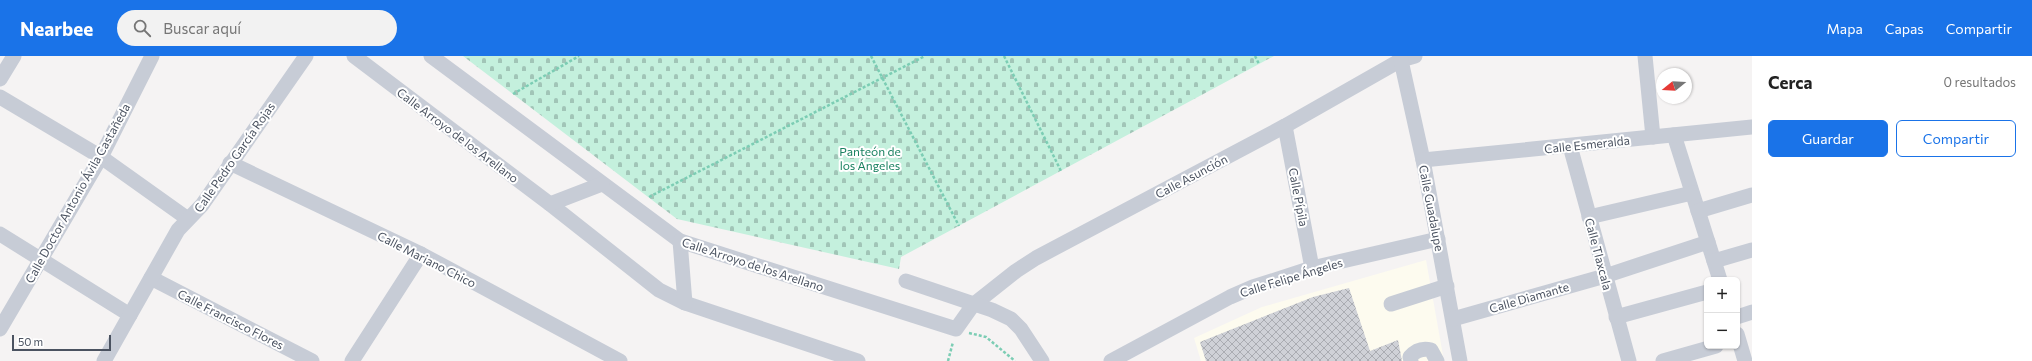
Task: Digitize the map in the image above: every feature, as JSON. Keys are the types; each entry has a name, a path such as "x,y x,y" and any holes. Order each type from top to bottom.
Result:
{"street":[{"path":"0,79 14,56"},
{"name":"Calle Doctor Antonio Ávila Castañeda","path":"0,329 101,157 152,56"},
{"name":"Calle Pedro García Rojas","path":"104,361 178,230 202,205 306,56"},
{"name":"Calle Arroyo de los Arellano","path":"354,56 550,204 659,290 685,302 858,361"},
{"name":"Calle Arroyo de los Arellano","path":"431,56 680,241 956,329"},
{"path":"1645,56 1653,137"},
{"name":"Calle Asunción","path":"973,305 1016,271 1036,258 1285,126 1405,57"},
{"name":"Calle Guadalupe","path":"1405,57 1460,361"},
{"path":"0,97 101,157 188,219"},
{"name":"Calle Pípila","path":"1285,126 1312,268"},
{"name":"Calle Esmeralda","path":"1423,160 1752,127"},
{"path":"1674,135 1719,277"},
{"name":"Calle Tlaxcala","path":"1570,146 1616,317 1625,360"},
{"name":"Calle Mariano Chico","path":"230,163 421,254 598,356 620,361"},
{"path":"550,204 602,184"},
{"path":"1589,217 1692,193"},
{"path":"1698,211 1752,195"},
{"path":"0,234 130,315"},
{"name":"Calle Felipe Ángeles","path":"1111,361 1230,297 1253,287 1312,268 1438,239"},
{"path":"680,241 685,302"},
{"name":"Calle Diamante","path":"1453,319 1605,276 1708,242"},
{"path":"1714,261 1752,250"},
{"path":"352,361 421,254"},
{"name":"Calle Francisco Flores","path":"151,278 312,361"},
{"path":"906,281 973,305 992,310 1011,319 1022,329 1042,361"},
{"path":"1390,304 1446,286"},
{"path":"1616,317 1704,293"},
{"path":"956,329 973,305"},
{"path":"1740,316 1752,312"},
{"path":"1741,337 1745,361"},
{"path":"1411,361 1410,356 1426,349 1431,350 1435,354 1437,361"},
{"path":"1663,361 1705,349"}],"path":[{"path":"513,94 579,56"},
{"path":"871,56 959,226"},
{"path":"649,198 925,56"},
{"path":"1004,56 1061,171"},
{"path":"1255,56 1259,64"},
{"path":"948,361 956,329 986,337 1015,361"}],"shaded area":[{"path":"1426,260 1444,361 1201,361 1194,338 1262,307"}],"green space":[{"name":"Panteón de los Ángeles","path":"463,56 1274,56 901,257 899,269 677,219"}],"building":[{"path":"1349,288 1370,351 1398,340 1402,361 1206,361 1200,342 1313,297"}]}
